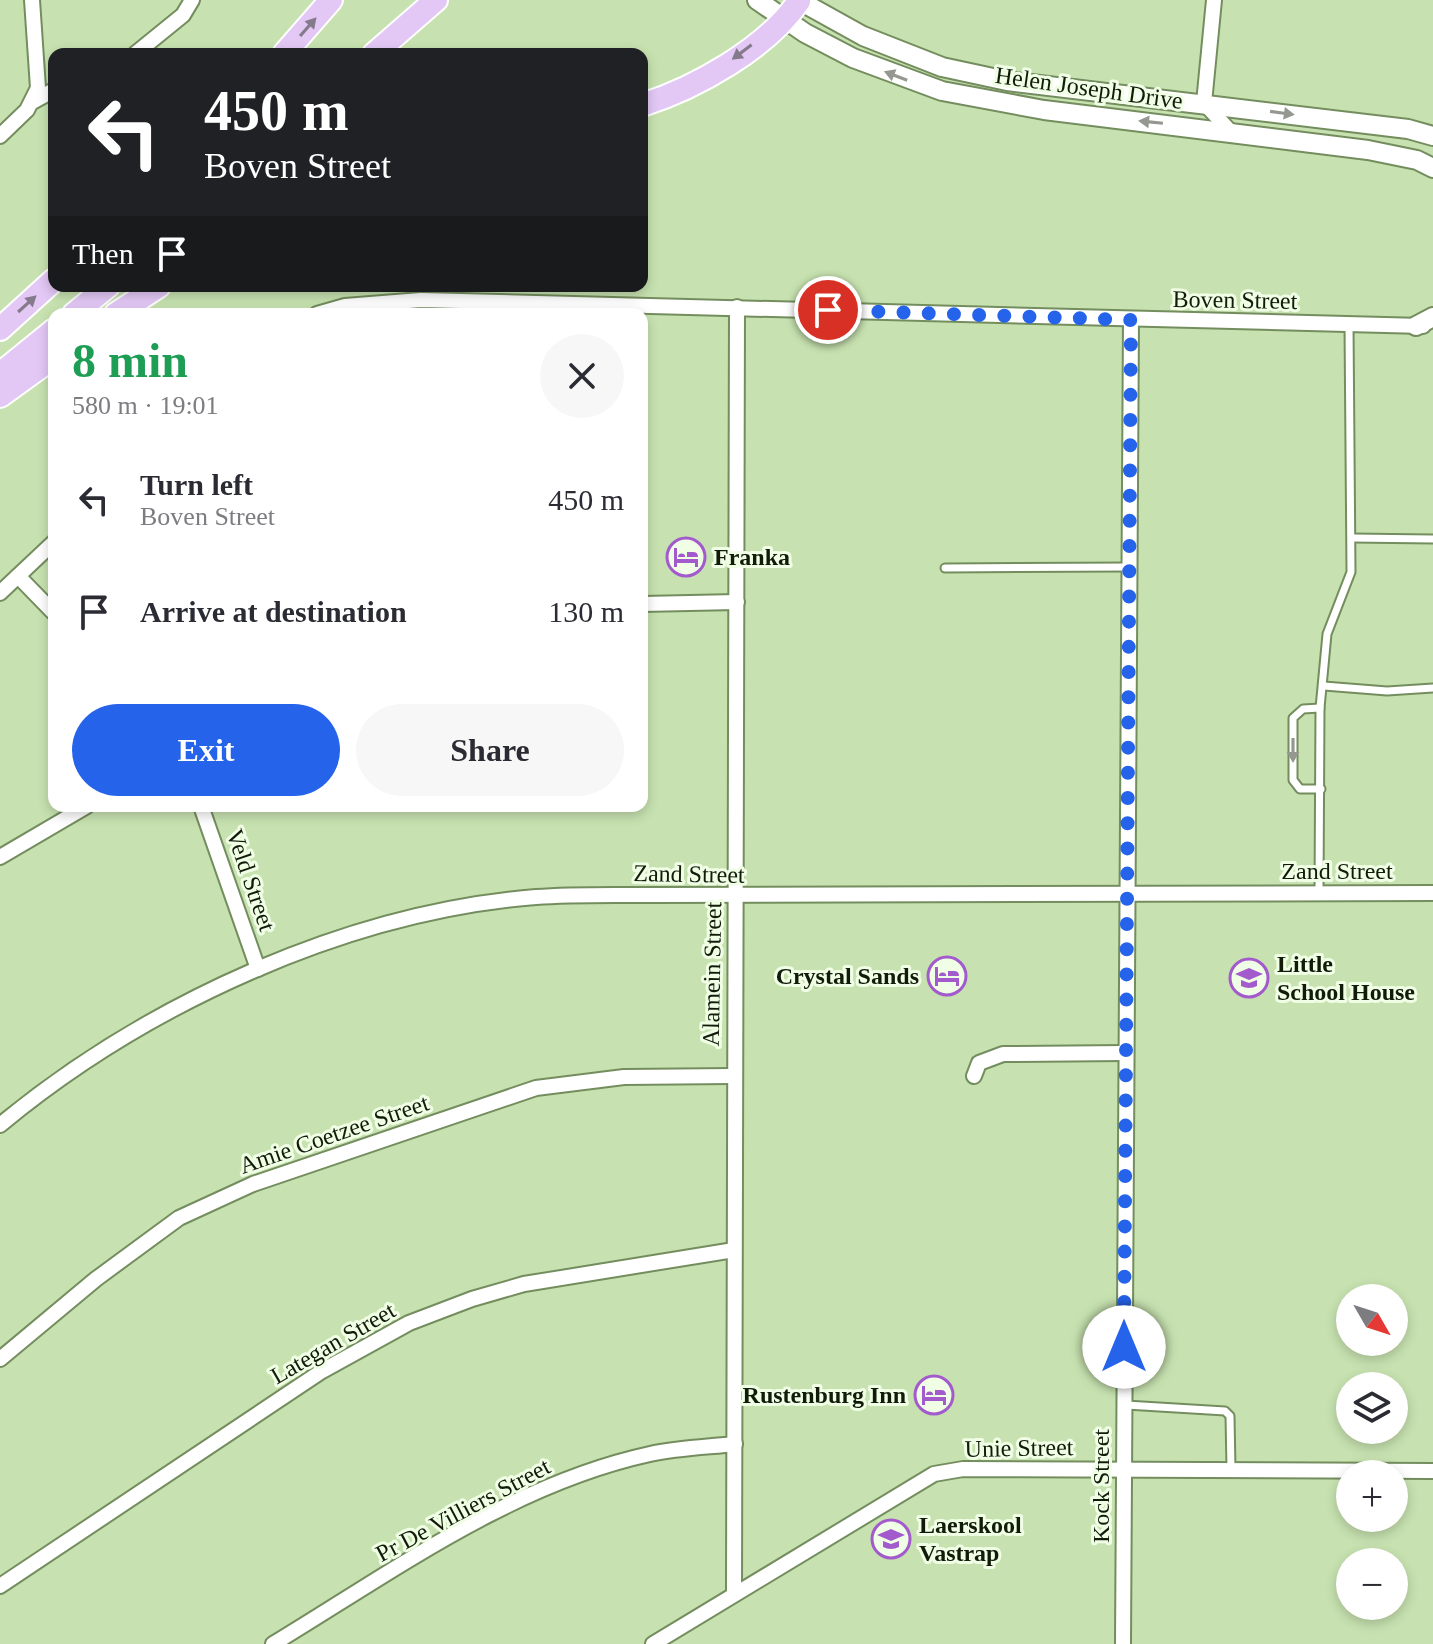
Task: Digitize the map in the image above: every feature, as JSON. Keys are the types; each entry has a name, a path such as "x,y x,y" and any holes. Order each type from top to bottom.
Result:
{"highway":[{"path":"289,48 331,0"},
{"path":"381,48 436,0"},
{"path":"648,103 697,83 786,20 798,0"},
{"path":"0,329 48,285"},
{"path":"81,308 101,292"},
{"path":"125,308 150,292"},
{"path":"0,374 48,335"},
{"path":"0,396 48,361"}],"street":[{"path":"32,0 38,77 34,101"},
{"path":"142,48 183,15 192,0"},
{"name":"Helen Joseph Drive","path":"757,0 853,58 942,91 1044,110 1229,130 1368,150 1417,160 1433,168"},
{"name":"Helen Joseph Drive","path":"798,0 863,36 942,67 1007,81 1408,129 1433,136"},
{"path":"1214,0 1204,103 1229,130"},
{"path":"0,136 34,101 48,93"},
{"name":"Boven Street","path":"338,308 421,300 1349,325 1427,323"},
{"name":"Alamein Street","path":"734,1594 732,1076 737,307"},
{"name":"Kock Street","path":"1123,1644 1125,891 1131,320"},
{"path":"0,593 48,548"},
{"path":"18,576 48,607"},
{"path":"648,604 737,602"},
{"path":"0,857 77,812"},
{"name":"Veld Street","path":"203,812 258,969"},
{"name":"Zand Street","path":"0,1125 118,1039 258,969 388,924 489,903 586,895 735,897 1125,891 1433,893"},
{"path":"974,1076 979,1063 1003,1054 1125,1053"},
{"name":"Amie Coetzee Street","path":"0,1359 96,1279 179,1218 253,1184 536,1088 624,1077 732,1076"},
{"name":"Lategan Street","path":"0,1586 322,1371 409,1323 472,1299 524,1284 734,1250"},
{"name":"Pr De Villiers Street","path":"273,1644 425,1552 558,1483 652,1453 735,1444"},
{"name":"Unie Street","path":"653,1644 934,1474 963,1469 1433,1471"}],"lane":[{"path":"1319,893 1320,708 1327,634 1351,572 1349,325"},
{"path":"1352,538 1433,539"},
{"path":"945,568 1129,567"},
{"path":"1324,686 1387,691 1433,688"},
{"path":"1320,708 1303,709 1296,712 1293,718 1293,780 1300,789 1321,789"},
{"path":"1123,1405 1225,1411 1230,1416 1231,1470"}],"place":[{"name":"Franka","path":"686,557"},
{"name":"Crystal Sands","path":"947,976"},
{"name":"Little School House","path":"1249,978"},
{"name":"Rustenburg Inn","path":"934,1395"},
{"name":"Laerskool Vastrap","path":"891,1539"}],"route":[{"path":"828,310 1131,320 1124,1347"}]}
